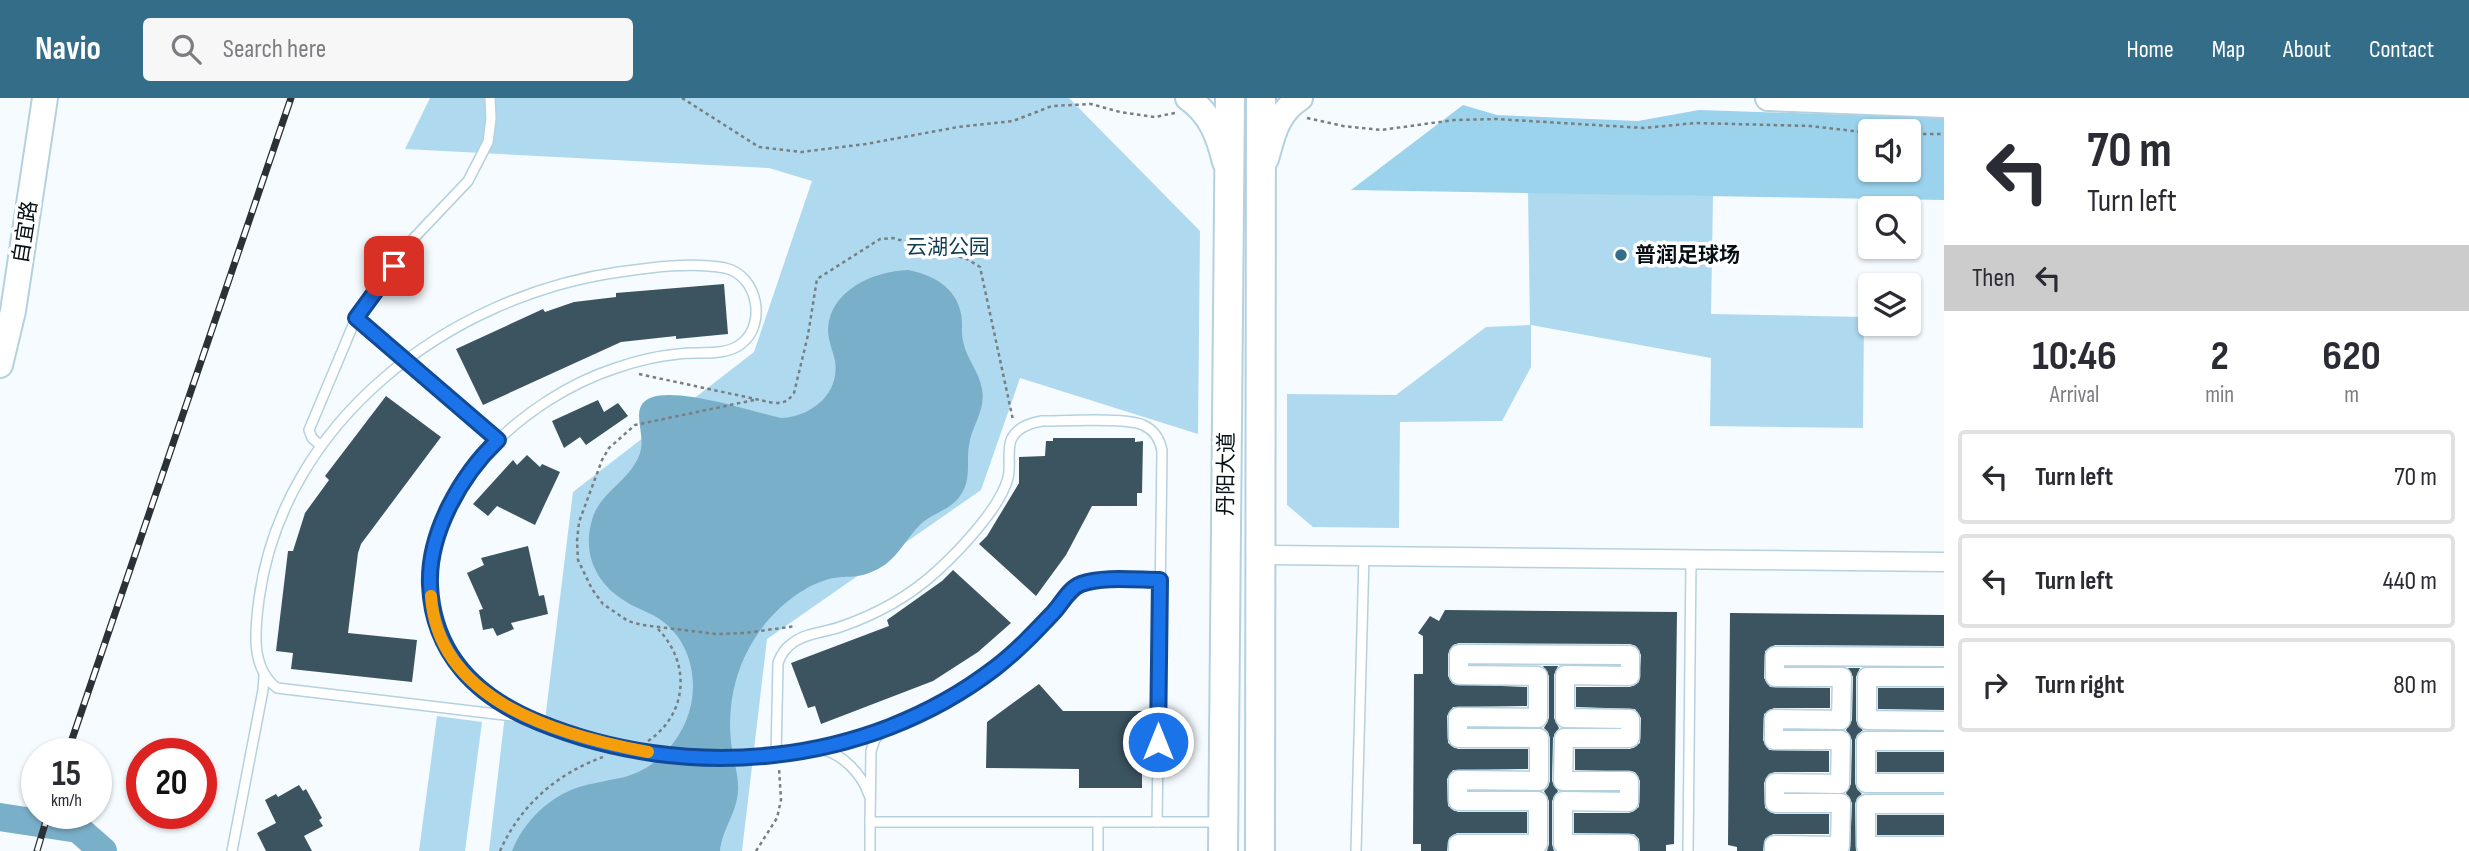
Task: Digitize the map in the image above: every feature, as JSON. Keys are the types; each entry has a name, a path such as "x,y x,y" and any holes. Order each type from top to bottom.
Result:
{"main road":[{"name":"丹阳大道","path":"1223,851 1230,98"},
{"name":"丹阳大道","path":"1260,851 1261,98"},
{"path":"1225,619 1261,620"}],"street":[{"name":"自宜路","path":"0,365 13,311 45,98"},
{"path":"1188,98 1208,116 1216,132 1229,179"},
{"path":"1261,177 1277,122 1287,106 1300,98"},
{"path":"1769,98 1944,105"},
{"path":"1261,555 1944,562"},
{"path":"1458,851 1458,844 1538,845 1538,801 1458,801 1458,780 1539,781 1539,738 1458,738 1458,718 1538,718 1538,676 1459,675 1459,654 1630,655 1630,676 1565,675 1565,718 1630,719 1630,738 1564,738 1563,770 1563,781 1629,781 1629,802 1563,802 1563,844 1629,845 1629,851"},
{"path":"1774,851 1774,845 1840,846 1840,803 1774,803 1775,783 1840,784 1841,740 1774,740 1774,719 1841,720 1842,688 1842,677 1775,677 1775,656 1944,657"},
{"path":"1944,677 1867,677 1867,720 1944,721"},
{"path":"1944,741 1866,741 1866,783 1944,783"},
{"path":"1944,804 1866,804 1866,846 1944,846"}],"lane":[{"path":"321,446 312,438 309,430 356,318 413,239 468,181 488,142 491,119 489,98"},
{"path":"530,718 277,688 264,676 259,663 257,629 260,592 269,551 293,492 321,446 354,405 382,378 435,340 493,308 539,290 592,276 637,269 701,266 730,269 743,276 751,287 755,300 754,324 749,336 736,347 723,352 676,354 614,369 547,401 498,440 475,466 444,522 432,563 431,601 445,645 460,669 495,701 530,718 588,739 646,752 696,757 746,757 815,749 883,730 926,711 995,668 1044,623 1074,587 1094,580 1160,580"},
{"path":"356,318 498,440"},
{"path":"776,755 778,663 785,649 798,639 831,631 869,615 936,572 967,543 1003,490 1009,474 1011,440 1026,425 1042,421 1131,422 1154,432 1161,443 1162,451 1157,822"},
{"path":"1356,851 1364,556"},
{"path":"1688,851 1691,560"},
{"path":"232,851 264,676"},
{"path":"259,710 272,695 290,690"},
{"path":"870,851 871,751 875,739 883,730"},
{"path":"815,749 838,755 862,782 870,799"},
{"path":"870,822 1223,822"},
{"path":"1097,851 1098,822"}],"path":[{"path":"1921,134 1944,134"},
{"path":"614,369 756,400 783,403 794,393 808,335 817,279 887,237 967,259 979,267 983,275 1010,413 1013,420 1026,425"},
{"path":"756,400 635,425 609,448 579,522 576,541 578,560 592,589 613,612 635,623 667,630 716,634 804,624"},
{"path":"756,851 776,818 781,800 776,755"}],"green space":[{"name":"云湖公园","path":"430,98 1069,98 1200,231 1198,434 1020,378 981,490 767,639 742,851 489,851 505,715 545,720 573,492 754,352 812,181 769,168 405,149"},
{"path":"1528,192 1713,196 1711,314 1858,317 1858,336 1864,336 1863,428 1710,426 1711,358 1531,325 1531,367 1502,421 1400,422 1399,528 1313,527 1287,505 1287,394 1396,395 1486,327 1530,325"},
{"path":"437,716 482,722 465,851 419,851"}],"shaded area":[{"path":"1463,105 1497,115 1638,121 1699,110 1944,118 1944,200 1921,200 1921,196 1858,196 1858,199 1351,190"},
{"path":"908,270 934,279 954,296 961,314 962,338 980,382 982,404 969,445 964,490 956,501 923,522 886,564 865,575 821,581 799,593 770,618 755,638 733,691 730,735 738,791 720,851 512,851 523,830 548,804 568,791 631,775 651,765 668,750 686,721 693,693 693,678 686,651 679,638 658,618 629,603 606,586 590,556 589,532 595,511 631,470 640,454 641,406 650,398 665,395 707,400 782,418 804,413 822,401 833,384 835,361 828,329 837,303 845,293 868,279"}],"building":[{"path":"724,284 728,334 621,342 483,405 456,349 543,309 545,312 574,302 616,297 616,293"},
{"path":"386,396 441,437 361,544 348,633 417,640 412,682 291,669 293,653 276,651 288,551 293,551 305,513 329,480 325,476"},
{"path":"598,400 604,412 618,403 628,416 586,445 580,437 564,448 552,421"},
{"path":"1053,438 1135,438 1135,442 1143,441 1142,493 1137,493 1137,506 1092,506 1066,555 1036,596 979,544 987,536 1019,483 1019,457 1045,456 1046,441 1053,441"},
{"path":"527,455 540,467 542,464 560,472 535,525 497,506 488,516 473,504 513,460 517,465"},
{"path":"528,546 539,596 544,595 548,614 511,623 514,629 497,636 493,628 483,630 479,610 483,609 467,573 484,565 481,558"},
{"path":"953,570 1011,623 978,652 933,681 821,724 815,706 808,708 791,663 889,626 887,620 942,581"},
{"path":"1445,610 1677,612 1674,844 1666,845 1666,851 1640,851 1639,839 1634,834 1574,833 1574,813 1629,813 1639,807 1640,781 1635,772 1575,770 1575,749 1630,749 1640,743 1641,718 1635,709 1576,707 1576,687 1630,687 1639,682 1641,655 1636,646 1459,643 1453,645 1448,654 1448,676 1453,684 1527,687 1527,706 1453,707 1447,716 1448,743 1458,749 1528,749 1528,769 1453,770 1447,779 1448,806 1458,812 1527,812 1527,833 1457,833 1449,838 1447,851 1421,851 1421,844 1413,844 1414,674 1423,674 1423,636 1418,633 1430,616 1439,621"},
{"path":"1730,613 1944,615 1944,646 1775,645 1765,651 1764,678 1770,687 1830,688 1830,708 1774,708 1764,714 1763,740 1769,750 1829,751 1829,772 1769,774 1764,783 1765,808 1775,814 1829,814 1829,834 1773,834 1765,839 1763,851 1737,851 1737,847 1728,845"},
{"path":"1543,666 1558,666 1554,675 1554,718 1559,728 1553,738 1552,781 1558,791 1552,801 1554,851 1547,851 1549,801 1544,791 1550,781 1550,738 1544,728 1549,718 1549,676"},
{"path":"1848,668 1860,668 1856,677 1856,720 1863,730 1855,740 1855,783 1862,794 1855,804 1856,851 1850,851 1852,803 1846,793 1851,784 1852,740 1846,730 1852,720 1853,677"},
{"path":"1039,684 1063,711 1142,711 1142,788 1079,788 1079,769 986,768 987,722"},
{"path":"1878,688 1944,688 1944,710 1878,709"},
{"path":"1877,752 1944,752 1944,772 1877,772"},
{"path":"299,785 303,791 306,789 322,818 319,820 323,826 304,836 312,851 266,851 257,833 276,823 265,800 276,794 278,797"},
{"path":"1877,815 1944,815 1944,835 1877,835"}],"waterway":[{"path":"0,817 78,829 103,851"}],"railway":[{"path":"72,738 291,98"},
{"path":"37,851 44,829"}],"slow traffic":[{"path":"431,596 435,620 445,645 460,669 495,701 555,729 627,749 648,752"}],"place":[{"name":"普润足球场","path":"1621,255"}],"route":[{"path":"394,266 356,318 498,440 475,466 452,504 436,542 430,581 435,620 445,645 460,669 495,701 555,729 627,749 664,755 746,757 815,749 903,722 971,685 1027,639 1074,587 1094,580 1160,580 1158,742"}]}
